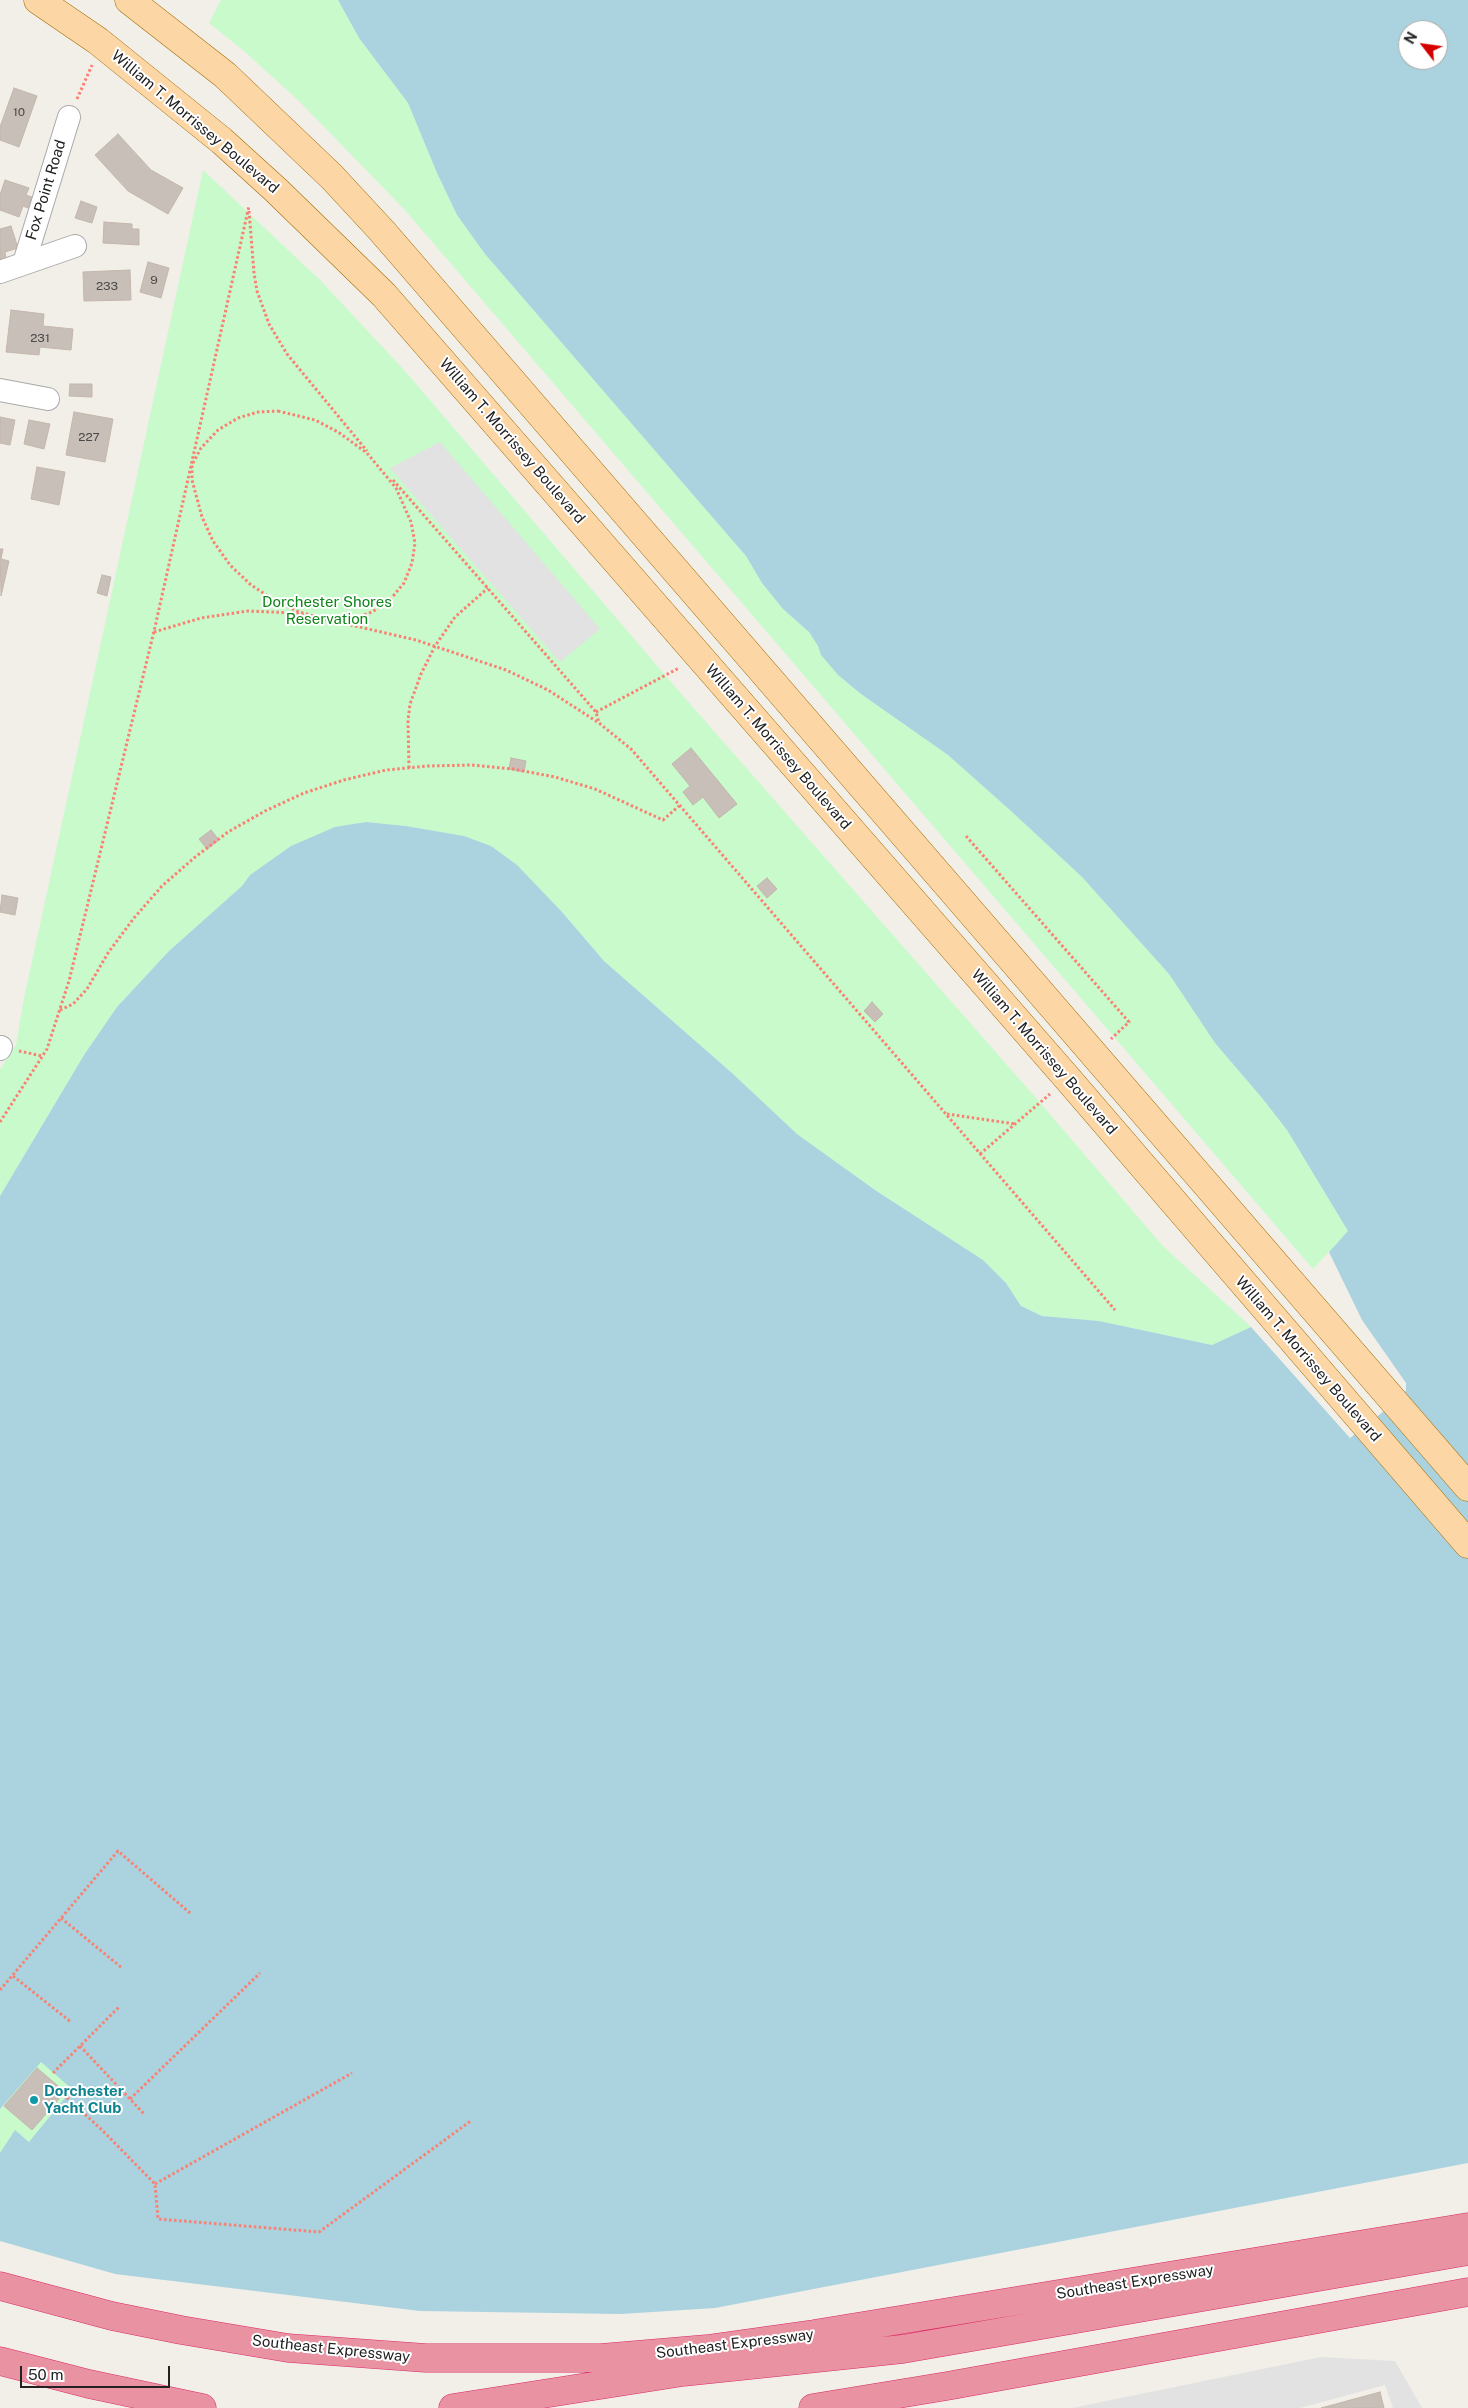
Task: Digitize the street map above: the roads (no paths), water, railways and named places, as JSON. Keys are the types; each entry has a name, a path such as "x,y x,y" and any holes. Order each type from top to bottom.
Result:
{"highway":[{"name":"Southeast Expressway","path":"0,2286 112,2316 250,2342 323,2352 463,2360 601,2358 743,2344 1468,2228"},
{"path":"453,2408 683,2372 903,2349 1468,2251"},
{"path":"463,2360 600,2369 683,2372 893,2360 1468,2265"},
{"path":"813,2408 947,2386 1468,2292"},
{"path":"0,2361 116,2391 202,2408"}],"main road":[{"name":"William T. Morrissey Boulevard","path":"38,0 98,41 222,141 276,190 384,295 1068,1080 1468,1544"},
{"path":"129,0 232,82 332,177 382,231 1468,1488"}],"street":[{"name":"Fox Point Road","path":"24,263 69,118"},
{"name":"Fox Point Road","path":"0,272 75,246"},
{"path":"0,390 48,398"}],"water":[{"path":"338,0 1468,0 1468,2163 715,2308 621,2314 420,2311 115,2274 0,2241 0,2153 15,2130 29,2142 72,2089 41,2062 0,2109 0,1196 84,1055 117,1007 169,951 242,886 250,875 291,846 335,827 366,822 406,826 464,836 491,846 517,865 562,912 604,961 732,1073 797,1134 875,1190 983,1260 1006,1283 1021,1306 1042,1316 1099,1321 1212,1345 1251,1327 1350,1438 1403,1396 1406,1390 1406,1383 1362,1320 1329,1252 1348,1231 1287,1130 1215,1043 1169,974 1082,877 1011,811 948,755 861,694 838,675 821,655 818,646 809,632 783,609 762,583 746,556 485,254 457,215 408,103 359,38"}],"place":[{"name":"Dorchester Yacht Club","path":"34,2100"}],"park label":[{"name":"Dorchester Shores Reservation","path":"327,610"}]}
